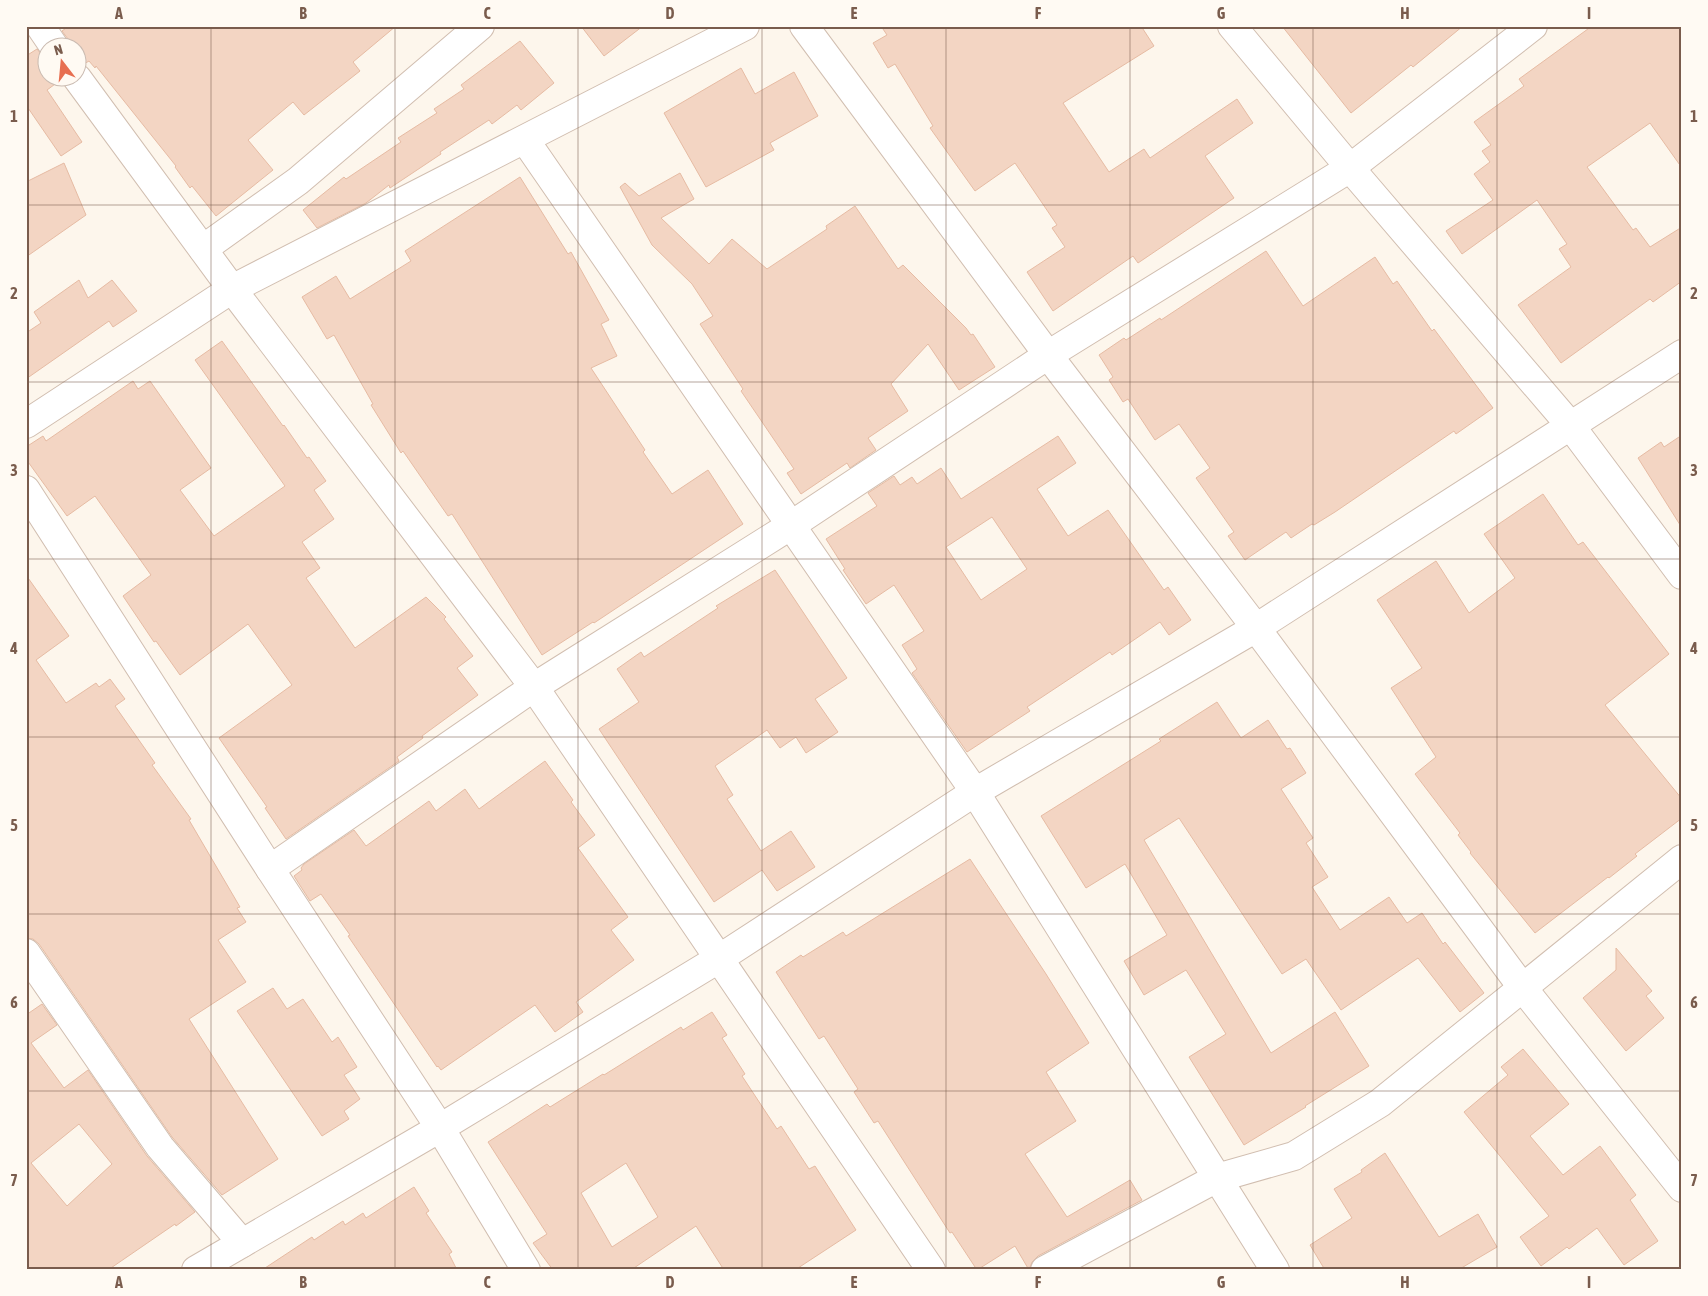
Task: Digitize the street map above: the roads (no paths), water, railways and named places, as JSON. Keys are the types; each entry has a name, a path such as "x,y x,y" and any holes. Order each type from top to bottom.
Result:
{"street":[{"path":"40,26 49,38"},
{"path":"202,249 298,181 480,26"},
{"path":"26,424 232,289 745,26"},
{"path":"804,26 1048,355 1256,628 1522,987 1682,1188"},
{"path":"1232,26 1350,168 1570,425 1682,575"},
{"path":"270,869 534,687 790,526 1048,355 1350,168 1533,26"},
{"path":"84,88 232,289 534,687 932,1270"},
{"path":"525,140 975,792 1275,1270"},
{"path":"196,1270 440,1128 720,958 975,792 1256,628 1682,354"},
{"path":"26,490 270,869 440,1128 526,1270"},
{"path":"1045,1270 1218,1178 1294,1156 1380,1103 1682,860"},
{"path":"26,953 160,1147 242,1243"}]}
